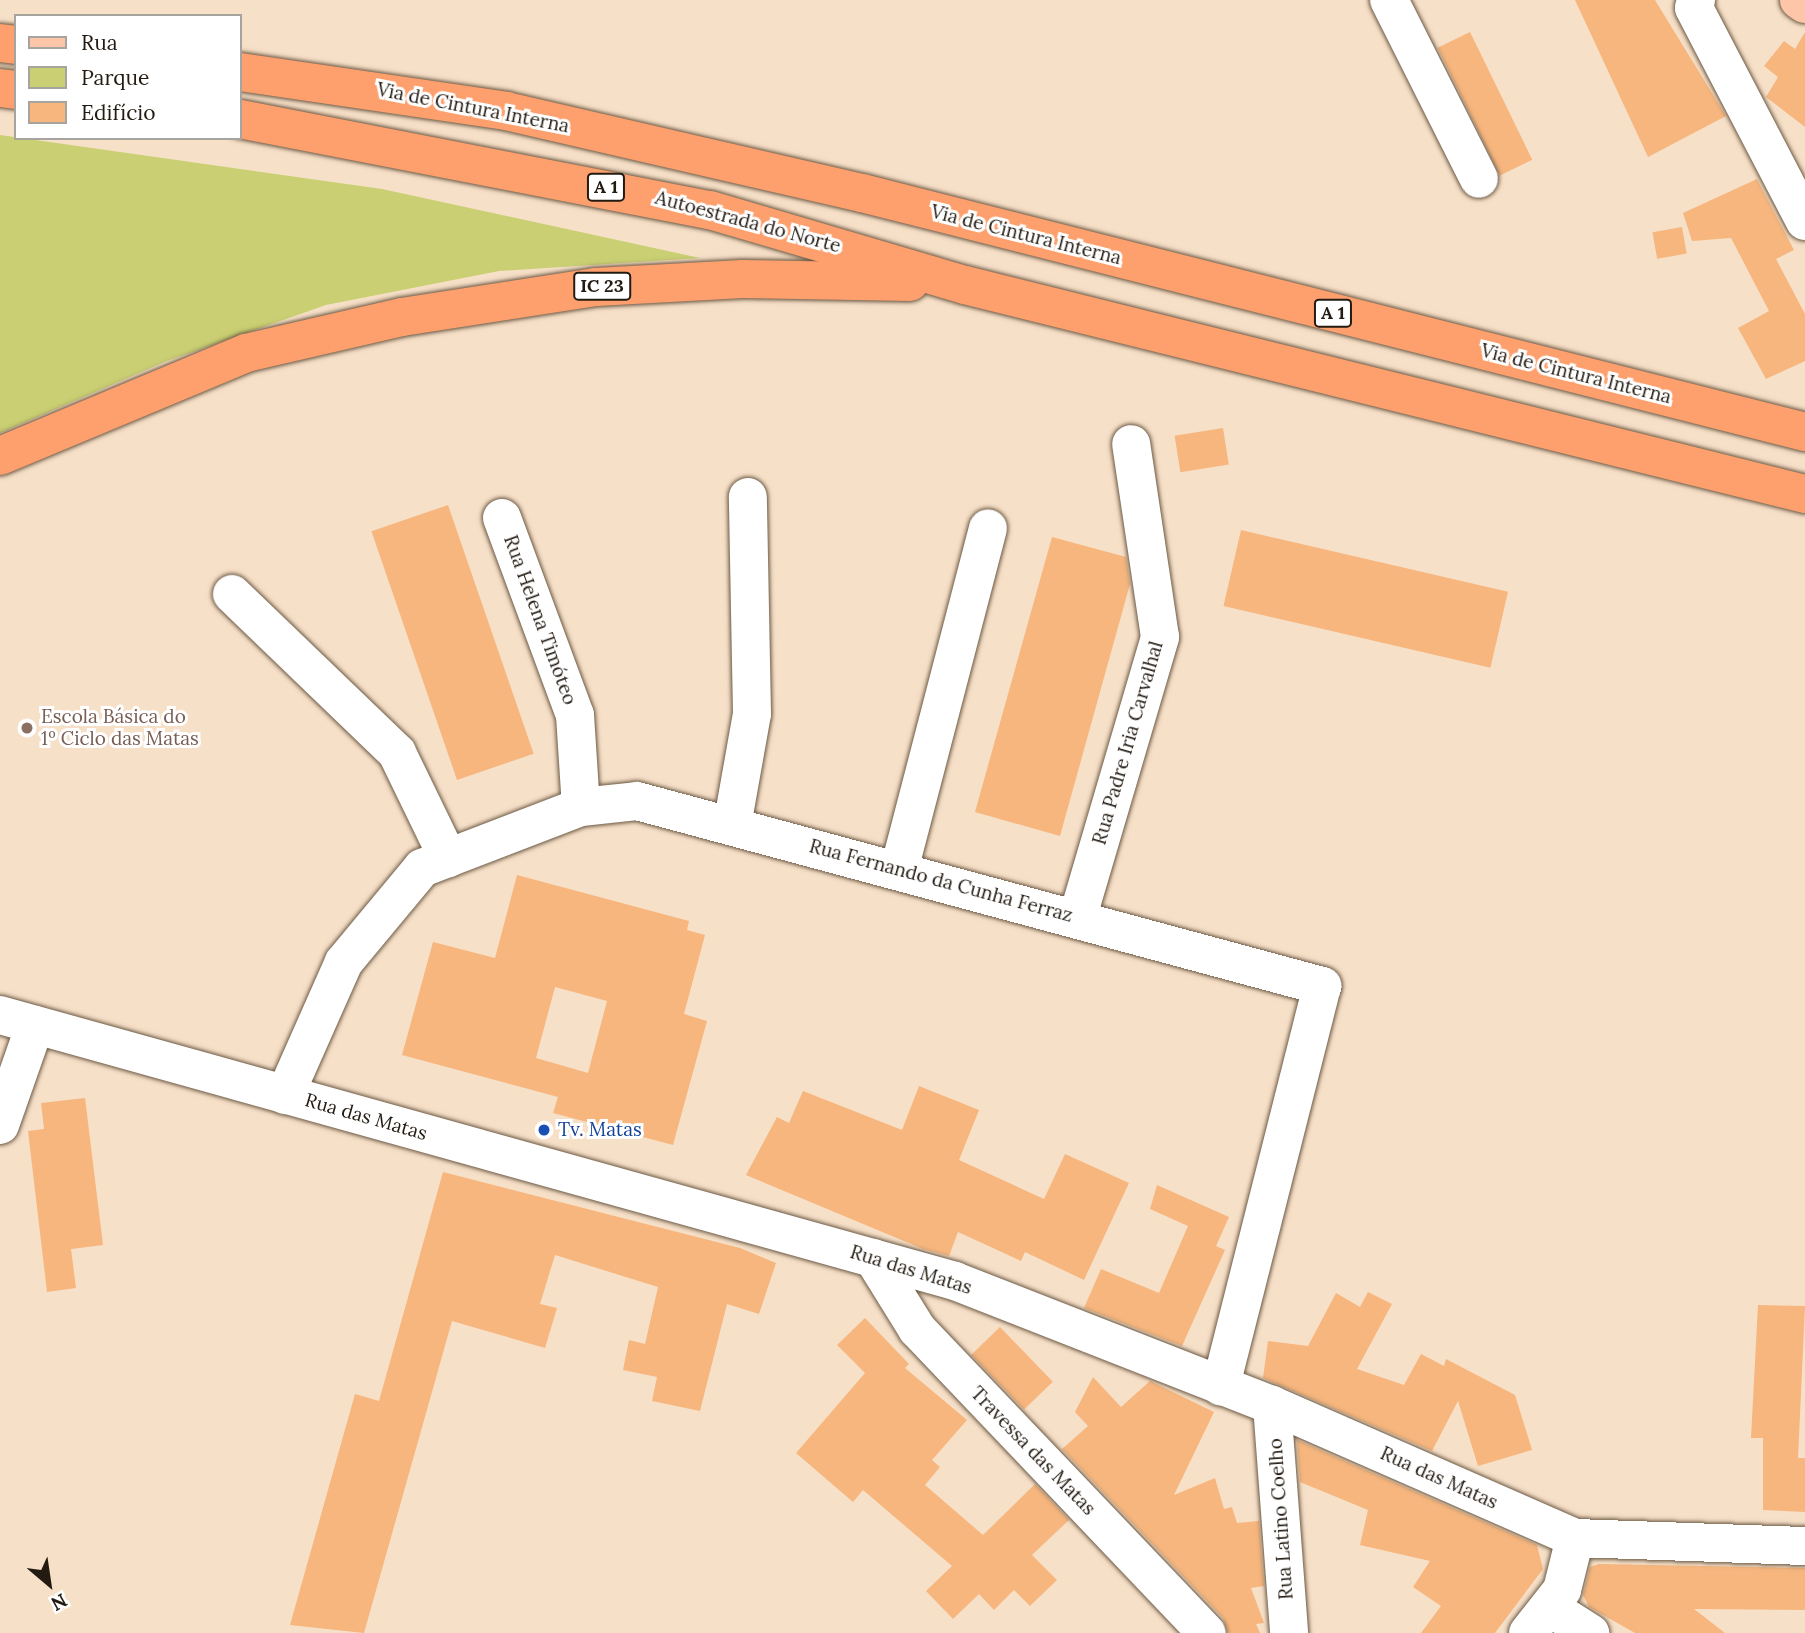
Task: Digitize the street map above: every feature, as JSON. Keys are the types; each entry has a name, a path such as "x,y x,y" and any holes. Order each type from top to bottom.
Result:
{"highway":[{"name":"Via de Cintura Interna","path":"242,72 407,93 546,120 862,193 1805,432"},
{"name":"Autoestrada do Norte","path":"242,119 710,210 965,285"},
{"name":"IC 23","path":"0,456 246,353 402,317 596,287 743,279 965,285"},
{"name":"A 1","path":"965,285 1805,495"}],"main road":[{"path":"1799,0 1805,4"}],"street":[{"path":"1389,0 1479,179"},
{"path":"1696,0 1694,8 1805,221"},
{"name":"Rua Padre Iria Carvalhal","path":"1078,916 1160,637 1131,444"},
{"path":"732,827 752,714 748,497"},
{"name":"Rua Helena Timóteo","path":"502,518 575,715 581,807"},
{"path":"899,870 988,528"},
{"path":"232,594 397,753 448,858"},
{"name":"Rua Fernando da Cunha Ferraz","path":"285,1095 344,962 422,868 581,807 637,801 1078,916 1322,986 1222,1386"},
{"path":"0,1125 18,1020"},
{"name":"Rua das Matas","path":"18,1020 955,1281 1272,1405 1575,1538 1805,1546"},
{"name":"Travessa das Matas","path":"873,1258 917,1329 1207,1633"},
{"name":"Rua Latino Coelho","path":"1272,1405 1289,1633"},
{"path":"1575,1538 1562,1590 1539,1620 1590,1633"}],"green space":[{"path":"0,135 14,137 14,140 35,140 382,189 700,258 499,271 326,305 167,361 0,433"}],"building":[{"path":"1575,0 1655,0 1726,116 1648,157"},
{"path":"1470,32 1532,160 1500,175 1438,48"},
{"path":"1805,32 1805,127 1766,97 1778,77 1764,66 1784,41 1795,49"},
{"path":"1757,179 1794,250 1776,259 1805,314 1805,361 1766,379 1738,328 1769,311 1731,238 1692,241 1683,213"},
{"path":"1682,227 1687,254 1657,259 1652,232"},
{"path":"1223,428 1229,465 1180,472 1175,436"},
{"path":"448,505 534,754 457,780 371,531"},
{"path":"1241,530 1508,592 1490,668 1223,606"},
{"path":"1052,537 1126,557 1130,584 1060,836 975,812"},
{"path":"517,875 689,921 687,930 705,935 684,1014 707,1021 673,1145 553,1113 558,1097 402,1055 433,942 495,958","holes":["555,987 607,1001 588,1073 536,1058"]},
{"path":"919,1086 979,1110 959,1160 1044,1199 1065,1154 1129,1183 1084,1280 1025,1252 1021,1261 958,1232 949,1256 923,1249 746,1175 777,1117 789,1123 803,1091 902,1130"},
{"path":"85,1098 103,1245 71,1249 76,1288 47,1292 28,1131 44,1129 41,1103"},
{"path":"443,1172 740,1248 776,1263 759,1314 727,1304 700,1411 652,1401 657,1377 623,1370 629,1340 645,1344 658,1287 555,1255 540,1304 557,1308 545,1348 452,1321 364,1633 290,1625 355,1394 379,1401"},
{"path":"1157,1185 1229,1217 1216,1246 1225,1250 1182,1346 1084,1308 1101,1269 1159,1293 1188,1226 1150,1209"},
{"path":"1368,1292 1392,1304 1357,1369 1404,1385 1421,1354 1444,1366 1446,1359 1515,1395 1532,1450 1478,1466 1458,1401 1432,1451 1263,1378 1268,1341 1308,1346 1336,1293 1360,1307"},
{"path":"1758,1305 1805,1306 1798,1458 1805,1458 1805,1512 1763,1510 1763,1438 1751,1438"},
{"path":"865,1318 909,1364 905,1368 967,1420 932,1460 940,1467 925,1485 983,1535 1035,1484 1069,1520 1032,1555 1057,1580 1030,1606 1014,1590 994,1610 979,1594 953,1619 926,1591 952,1566 863,1490 853,1502 796,1453 865,1373 837,1345"},
{"path":"1000,1327 1053,1382 1024,1409 971,1355"},
{"path":"1093,1377 1121,1407 1150,1381 1214,1412 1174,1495 1215,1478 1224,1509 1232,1507 1237,1523 1259,1521 1264,1586 1251,1588 1264,1623 1256,1624 1260,1633 1228,1633 1223,1618 1062,1449 1088,1426 1075,1412"},
{"path":"1297,1440 1537,1545 1543,1569 1495,1633 1421,1633 1441,1606 1413,1587 1430,1561 1360,1545 1368,1510 1300,1482"},
{"path":"1599,1564 1805,1568 1805,1610 1694,1609 1725,1633 1635,1633 1589,1607 1583,1595 1590,1567"}],"place":[{"name":"Escola Básica do 1º Ciclo das Matas","path":"27,728"},
{"name":"Tv. Matas","path":"544,1130"}]}
